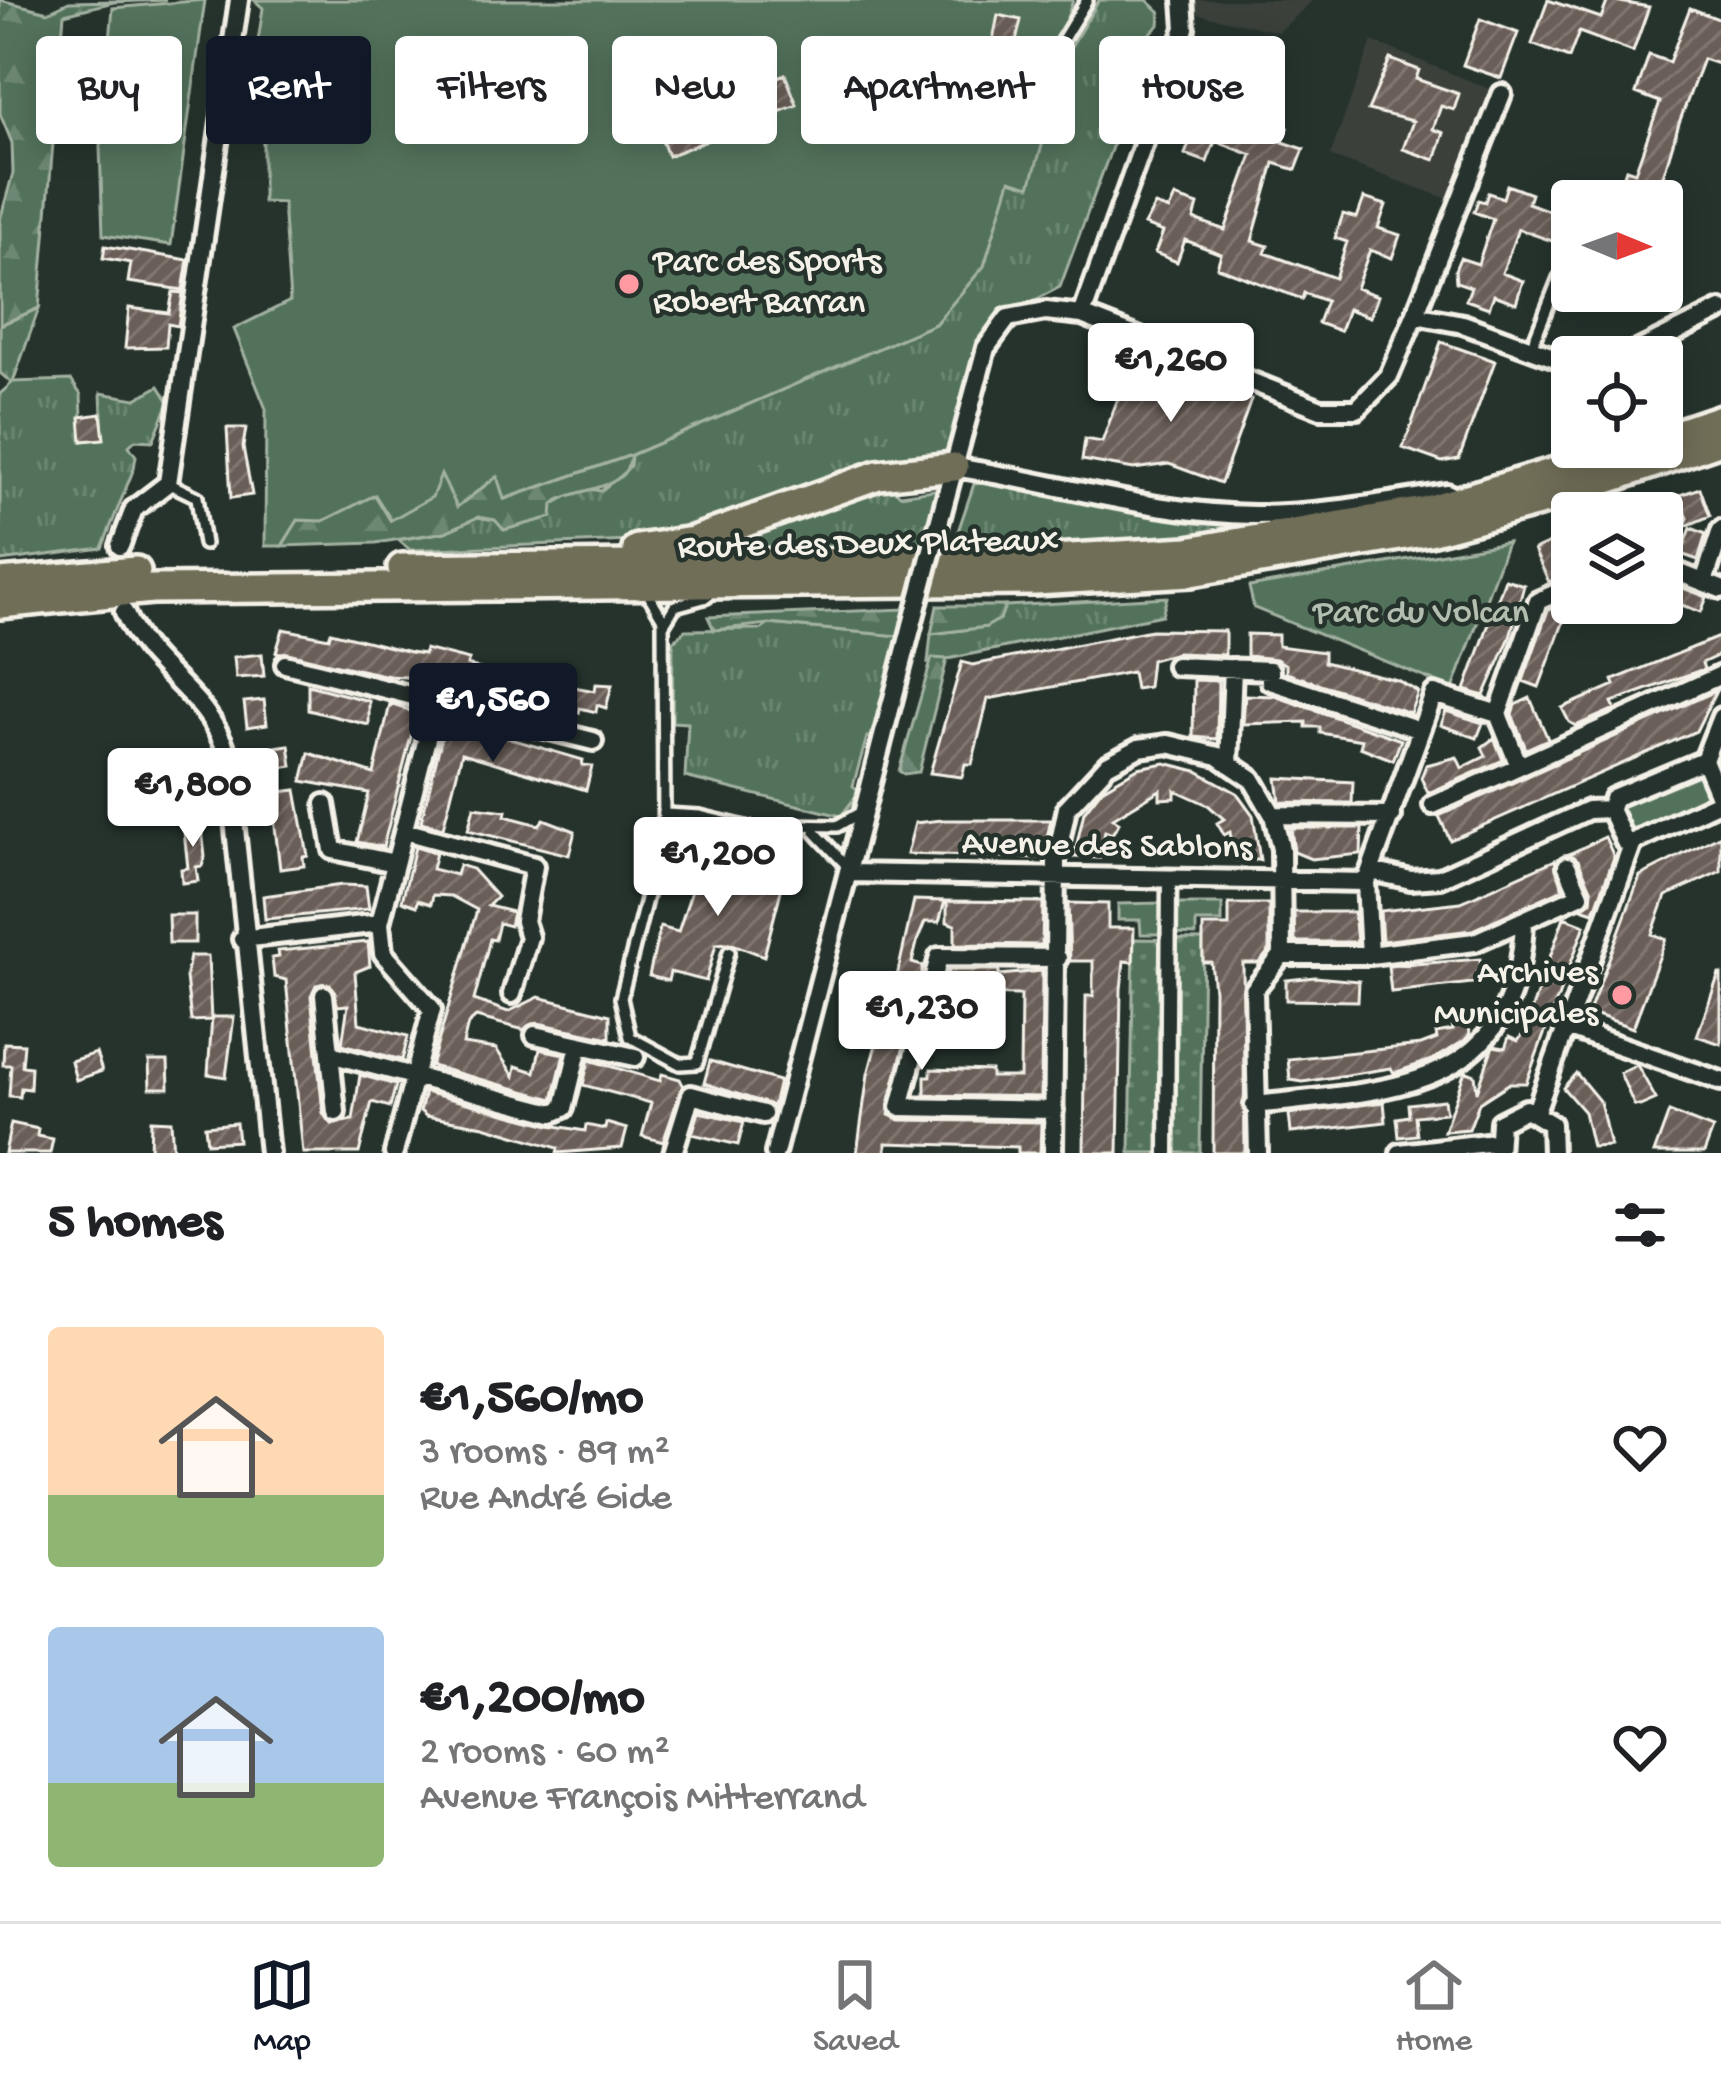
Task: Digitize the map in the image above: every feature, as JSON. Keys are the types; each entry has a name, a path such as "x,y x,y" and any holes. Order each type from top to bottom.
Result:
{"main road":[{"path":"1683,432 1721,419"},
{"name":"Route des Deux Plateaux","path":"0,604 152,589 1111,578 1249,565 1430,531 1550,499 1721,440"},
{"path":"577,565 596,552 693,541 878,475 954,466"},
{"name":"Route des Deux Plateaux","path":"0,583 136,571 1097,558 1251,543 1470,499 1571,468"}],"street":[{"path":"120,546 134,509 168,483 239,0"},
{"path":"1082,315 1185,28 1183,0"},
{"path":"775,1153 986,348 1008,318 1046,311 1082,315 1321,409 1357,409 1389,376 1502,94"},
{"path":"1668,336 1721,310"},
{"path":"1415,315 1462,323 1551,356"},
{"name":"Route des Deux Plateaux","path":"954,466 1113,499 1253,515 1325,512 1453,492 1470,499"},
{"path":"1683,574 1713,585 1721,530"},
{"path":"1520,766 1498,714 1538,601 1551,595"},
{"path":"124,612 147,655 196,696 217,723 232,783 242,939 269,1153"},
{"path":"285,664 593,741"},
{"path":"1176,666 1270,670 1270,681 1420,730"},
{"path":"1229,764 1233,668"},
{"path":"1433,806 1721,675"},
{"path":"1370,955 1369,876 1434,694 1498,714"},
{"path":"394,1153 432,1009 382,953 380,923 436,703"},
{"path":"1610,809 1624,842 1633,842 1721,801 1703,760 1721,716"},
{"path":"1053,1153 1056,861 1067,808 1107,765 1139,748 1168,745 1229,764 1252,778 1273,815 1282,873 1282,955 1254,990 1258,1153"},
{"name":"Avenue des Sablons","path":"848,871 1057,880 1169,881 1282,873 1441,878 1588,810 1610,809 1613,798 1703,760"},
{"path":"325,804 333,850 395,863"},
{"path":"1273,815 1392,816"},
{"path":"404,831 534,866 524,921 529,937 512,994"},
{"path":"1536,1112 1633,842"},
{"path":"1282,955 1370,955 1475,942 1580,895 1567,866"},
{"path":"1167,1153 1169,881"},
{"path":"1254,1105 1389,1090 1437,1076 1474,1052 1495,1030 1516,988 1524,920"},
{"path":"242,939 380,923"},
{"path":"1054,1110 900,1107 939,957 1058,958"},
{"path":"324,994 336,1112"},
{"path":"1569,1028 1721,1081"},
{"path":"536,1035 635,1057"},
{"path":"330,1054 560,1112 579,1046"},
{"path":"673,1153 691,1095 764,1114"},
{"path":"1400,1153 1496,1147 1508,1115 1536,1112 1551,1124 1554,1153"}],"lane":[{"path":"1068,36 1087,0"},
{"path":"1532,348 1551,299"},
{"path":"168,483 197,497 204,544"},
{"path":"663,629 669,614 683,601 736,594 764,584"},
{"path":"633,585 654,598 663,629 665,814 620,1012 630,1037 690,1066"},
{"path":"665,814 700,816 782,836 790,825 837,826 864,810"},
{"path":"810,829 848,871"},
{"path":"690,1066 702,1056 729,952"},
{"path":"690,1066 691,1095"}],"shaded area":[{"path":"1183,0 1313,0 1279,32 1186,11"},
{"path":"1372,41 1502,94 1459,203 1330,156"}],"green space":[{"path":"0,0 48,12 69,2 166,0 114,2 64,14 62,36 36,36 36,144 53,144 39,308 0,325 0,220 13,173 12,143 0,114"},
{"path":"205,0 171,245 103,235 100,144 182,144 182,36 110,36 113,8"},
{"name":"Parc des Sports Robert Barran","path":"254,0 1073,0 1059,36 801,36 801,144 1042,144 1030,186 1010,180 984,266 935,324 631,455 504,499 497,476 457,507 441,475 432,497 391,520 375,495 323,521 298,520 282,546 265,546 266,409 234,329 290,301 283,203 263,202 263,144 371,144 371,36 259,36 263,8"},
{"path":"1099,0 1147,0 1160,12 1159,25 1147,36 1099,36 1099,144 1113,144 1060,287 993,322 980,345 945,454 656,540 410,550 398,540 445,532 478,517 495,520 553,504 582,488 601,491 630,466 631,455 935,324 984,266 1010,179 1030,185 1042,144 1075,144 1075,40"},
{"path":"39,308 13,382 71,380 81,395 83,441 103,438 101,393 136,399 159,386 169,402 153,441 135,440 129,446 136,456 134,468 102,548 0,561 0,394 12,383 0,373 0,325"},
{"path":"631,455 628,468 611,483 563,498 553,504 552,517 504,530 495,520 478,517 445,532 376,543 282,546 298,520 324,520 375,495 390,520 442,474 458,506 498,476 505,499"},
{"path":"885,480 900,495 940,489 918,553 682,554"},
{"path":"994,482 1298,519 1213,540 951,552 974,484"},
{"name":"Parc du Volcan","path":"1507,542 1453,689 1254,608 1249,587"},
{"path":"1167,597 1162,615 928,663 931,634 986,627 1005,606"},
{"path":"937,606 1005,606 1000,619 986,627 931,634"},
{"path":"905,609 900,636 769,624 714,630 708,617"},
{"path":"769,624 900,636 874,739 867,737 853,786 860,791 841,816 685,777 688,723 672,722 673,642 685,630 762,629"},
{"path":"932,658 947,659 919,772 904,774 899,771"},
{"path":"1697,769 1709,798 1632,832 1619,802"},
{"path":"1162,903 1162,934 1141,934 1140,920 1118,920 1118,904"},
{"path":"1177,904 1222,904 1222,922 1196,922 1196,935 1176,934"},
{"path":"1134,939 1203,940 1200,1153 1130,1153"}],"building":[{"path":"1548,0 1601,18 1608,0 1649,7 1633,52 1579,32 1569,58 1532,44"},
{"path":"1690,8 1721,20 1721,65 1703,59 1662,180 1622,180 1626,169 1635,172 1660,102 1636,93 1649,55 1669,62"},
{"path":"998,15 1021,20 1017,36 994,36"},
{"path":"1480,19 1518,33 1501,78 1463,65"},
{"path":"1390,59 1419,70 1416,79 1459,94 1454,110 1441,106 1433,129 1444,133 1435,160 1403,149 1413,121 1368,110"},
{"path":"785,74 797,105 777,113 777,77"},
{"path":"1285,143 1304,149 1296,170 1274,163 1252,241 1268,246 1265,253 1335,278 1347,242 1335,238 1343,214 1357,218 1364,198 1386,205 1378,228 1400,235 1392,258 1370,250 1356,288 1378,296 1370,317 1348,309 1340,331 1318,323 1326,301 1304,293 1302,299 1217,267 1221,254 1185,240 1177,262 1155,253 1163,232 1144,225 1155,205 1169,210 1175,197 1198,205 1194,219 1225,230 1252,155 1223,144"},
{"path":"663,144 698,144 668,156"},
{"path":"1189,144 1214,144 1207,162 1185,154"},
{"path":"1507,185 1531,194 1528,203 1551,211 1551,241 1518,229 1502,273 1523,281 1516,303 1494,295 1489,308 1466,300 1471,287 1456,282 1455,270 1460,258 1478,264 1493,219 1474,212 1478,200 1485,202 1488,193 1503,198"},
{"path":"105,246 188,260 183,290 128,282 131,263 103,258"},
{"path":"173,292 183,293 178,326 168,324 166,347 125,348 129,308 169,313"},
{"path":"1441,342 1495,361 1459,459 1442,462 1403,448"},
{"path":"1145,361 1251,400 1221,483 1169,464 1134,469 1082,460 1085,439 1102,442 1129,368 1141,372"},
{"path":"101,414 104,439 82,441 80,417"},
{"path":"227,428 246,428 243,447 252,495 231,498"},
{"path":"1700,488 1710,516 1684,527 1688,518 1683,494"},
{"path":"1691,528 1706,534 1698,560 1683,555"},
{"path":"1551,542 1551,581 1549,582 1534,550"},
{"path":"1505,579 1524,585 1510,637 1484,696 1465,690"},
{"path":"1683,588 1707,597 1701,612 1683,606"},
{"path":"1548,610 1551,624 1563,624 1539,687 1523,681"},
{"path":"283,629 329,638 331,632 424,654 425,649 469,660 467,665 480,669 595,691 596,684 612,685 606,708 597,705 596,712 580,708 579,713 511,696 510,701 495,696 493,701 470,695 471,690 452,685 453,680 389,676 276,652"},
{"path":"1151,630 1225,631 1225,655 1177,653 1151,660 1148,687 1135,689 1132,672 988,699 972,764 965,764 962,777 930,773 962,662 973,665"},
{"path":"1247,634 1278,635 1278,646 1324,652 1324,662 1397,680 1418,692 1410,713 1286,673 1286,665 1276,659 1247,656"},
{"path":"1721,636 1721,654 1702,663 1704,669 1612,702 1615,709 1576,726 1569,722 1562,708 1615,685 1613,680"},
{"path":"262,654 264,676 236,678 234,657"},
{"path":"1194,680 1218,681 1217,739 1193,737"},
{"path":"308,685 369,701 369,725 308,710"},
{"path":"1716,691 1696,731 1450,840 1439,816"},
{"path":"1245,695 1275,696 1401,740 1393,760 1360,747 1362,740 1320,733 1320,727 1306,727 1306,722 1243,724"},
{"path":"1530,698 1548,739 1526,749 1512,714 1515,705"},
{"path":"264,700 267,724 247,727 244,702"},
{"path":"390,704 417,713 383,847 357,842 369,793 302,781 309,753 374,774"},
{"path":"1446,711 1483,723 1477,738 1441,725"},
{"path":"446,720 583,760 582,765 592,766 586,790 462,753 443,828 421,822"},
{"path":"1494,738 1503,760 1428,793 1421,778 1426,765 1457,757 1462,768 1486,756 1482,747"},
{"path":"289,745 292,766 256,772 254,756 261,755 260,749"},
{"path":"1165,763 1197,771 1237,793 1253,815 1260,860 1235,860 1230,832 1224,835 1217,823 1224,819 1208,805 1175,790 1175,798 1160,799 1160,790 1113,818 1119,823 1112,834 1105,831 1100,858 1074,857 1084,812 1102,789 1138,768"},
{"path":"1277,778 1353,782 1352,803 1280,802"},
{"path":"296,790 308,856 303,857 304,866 280,869 271,793"},
{"path":"474,807 506,811 505,816 539,825 544,819 575,831 569,855 468,830"},
{"path":"201,820 205,857 202,866 196,867 198,881 182,883 181,869 188,868 183,822"},
{"path":"1051,820 1042,858 907,854 915,823"},
{"path":"1291,828 1362,828 1361,854 1311,859 1294,852"},
{"path":"1721,835 1721,871 1666,896 1652,934 1666,939 1633,1028 1589,1012 1640,876"},
{"path":"1605,837 1614,857 1594,912 1582,908 1591,901 1592,891 1578,860 1569,854"},
{"path":"415,847 436,853 432,869 456,875 459,865 472,869 497,897 488,906 513,912 510,926 499,923 495,940 490,939 474,1000 508,1012 539,997 610,1015 610,1038 538,1023 524,1030 476,1017 468,1024 463,1044 496,1049 514,1076 516,1066 535,1072 540,1049 564,1054 553,1099 431,1066 477,910 451,896 433,895 431,904 418,900 417,906 402,901"},
{"path":"704,853 745,864 743,872 783,883 764,956 730,943 716,944 706,981 670,972 668,981 649,976 660,927 678,932"},
{"path":"1555,860 1563,889 1472,930 1382,941 1380,911 1461,902"},
{"path":"366,886 369,909 265,919 263,896"},
{"path":"914,900 945,901 939,922 925,922 918,939 912,963 922,966 922,973 889,1115 900,1120 1041,1122 1040,1153 1018,1153 1018,1147 886,1143 886,1153 857,1153 868,1074 879,1033 884,1035"},
{"path":"947,901 1043,902 1042,945 955,944 955,925 947,922"},
{"path":"1068,903 1108,904 1108,928 1134,928 1133,962 1124,961 1121,989 1118,1153 1084,1153 1086,996 1093,996 1093,961 1070,961"},
{"path":"1229,904 1269,904 1269,951 1259,963 1243,963 1245,1153 1213,1153 1214,990 1211,962 1203,962 1203,926 1229,926"},
{"path":"1294,912 1354,912 1357,942 1295,942"},
{"path":"168,915 195,915 195,943 169,943"},
{"path":"1564,917 1585,925 1526,1083 1510,1083 1479,1103 1469,1129 1444,1131 1465,1071 1475,1075 1477,1092 1493,1046 1505,1048 1509,1037 1518,1041 1523,1034"},
{"path":"368,942 370,966 355,972 359,1023 408,1036 404,1053 402,1060 342,1044 348,1005 338,1006 330,984 316,985 311,996 323,1113 332,1124 353,1120 360,1075 396,1085 390,1107 372,1102 359,1153 303,1153 286,980 274,977 272,958 279,957 278,951"},
{"path":"190,956 208,956 211,1020 191,1021 186,977"},
{"path":"1480,959 1482,982 1391,992 1388,966"},
{"path":"949,970 999,970 999,975 1042,971 1041,1097 925,1095 925,1076 931,1076 931,1069 1020,1077 1021,995 948,994"},
{"path":"1721,974 1721,1044 1697,1036"},
{"path":"1286,980 1359,981 1358,1001 1286,1000"},
{"path":"212,1017 234,1017 226,1077 208,1074"},
{"path":"1468,1020 1470,1034 1464,1041 1432,1060 1394,1073 1391,1068 1290,1080 1288,1059 1421,1045 1437,1039 1436,1033 1453,1030 1452,1022"},
{"path":"4,1043 24,1044 22,1066 31,1067 30,1089 21,1088 20,1097 9,1096 11,1065 3,1065"},
{"path":"96,1053 102,1071 76,1080 71,1061"},
{"path":"589,1060 660,1081 662,1074 680,1079 683,1085 663,1142 642,1136 651,1103 583,1085"},
{"path":"149,1061 168,1061 169,1088 150,1088"},
{"path":"710,1061 779,1081 773,1106 704,1083"},
{"path":"1637,1065 1656,1099 1640,1106 1634,1105 1620,1073"},
{"path":"1576,1073 1600,1102 1610,1146 1592,1147 1584,1112 1563,1088"},
{"path":"425,1092 550,1125 585,1131 586,1125 605,1129 606,1123 627,1129 622,1148 557,1153 558,1148 484,1126 426,1116 420,1111"},
{"path":"1444,1100 1446,1113 1415,1116 1417,1135 1399,1137 1397,1118 1409,1116 1408,1104"},
{"path":"1384,1102 1386,1122 1291,1133 1289,1114"},
{"path":"699,1112 744,1122 738,1145 692,1134"},
{"path":"1669,1112 1713,1129 1704,1153 1654,1153"},
{"path":"151,1120 171,1121 173,1152 150,1151"},
{"path":"11,1123 38,1129 37,1136 53,1139 50,1153 5,1153"},
{"path":"236,1123 238,1141 207,1143 205,1126"}],"place":[{"name":"Parc des Sports Robert Barran","path":"629,284"},
{"name":"Archives Municipales","path":"1622,995"}]}
